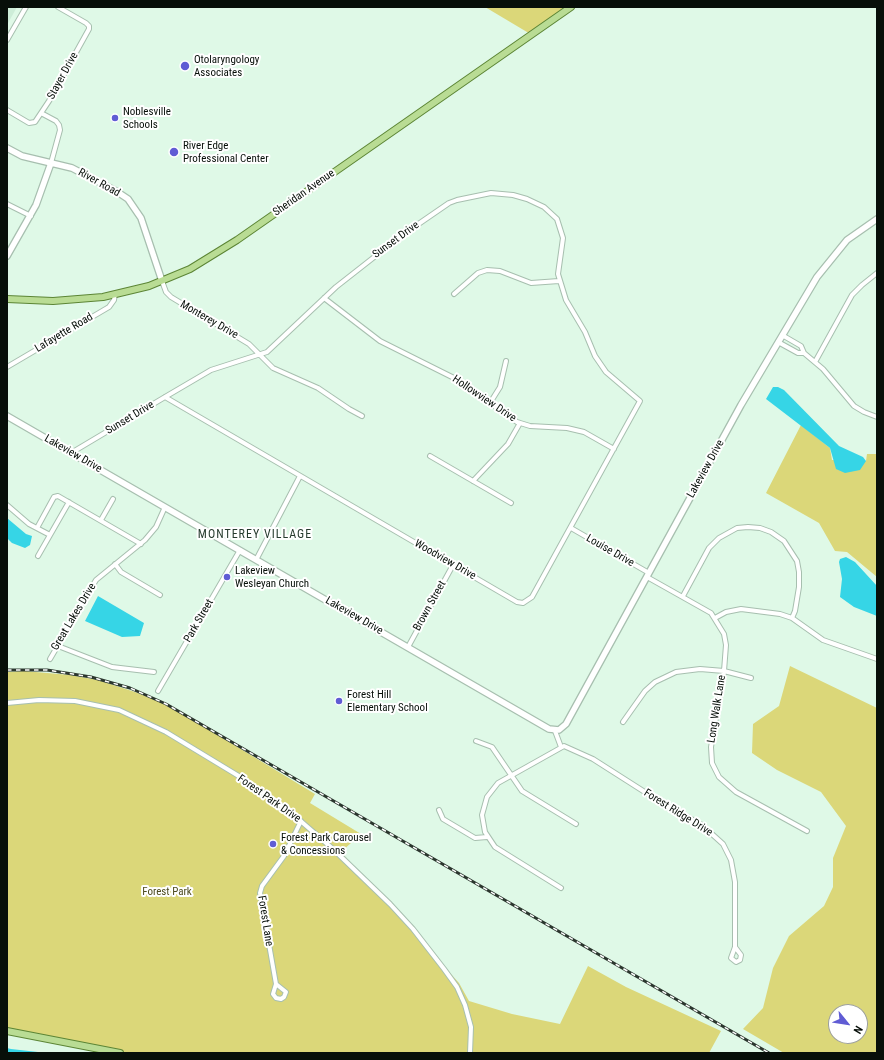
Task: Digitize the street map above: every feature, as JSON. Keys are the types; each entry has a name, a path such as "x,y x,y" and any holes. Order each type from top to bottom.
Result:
{"main road":[{"name":"Sheridan Avenue","path":"7,299 53,301 115,294 162,281 207,260 571,7"},
{"path":"7,1031 120,1053"}],"street":[{"path":"7,40 26,7"},
{"name":"Stayer Drive","path":"7,110 29,123 33,123 41,114 89,26 58,7"},
{"path":"7,256 31,216 40,197 60,130 59,125 41,114"},
{"name":"River Road","path":"7,148 22,156 82,172 128,199 141,218 162,281"},
{"name":"Sunset Drive","path":"71,453 211,370 260,355 372,257 443,207 457,200 491,193 513,195 527,199 544,207 554,215 561,226 563,238 558,268 559,281 566,300 585,332 600,365 615,381 640,401"},
{"path":"7,204 31,216"},
{"name":"Lakeview Drive","path":"7,416 555,731 559,730 566,724 741,405 817,277 833,256 855,234 877,219"},
{"path":"454,294 478,273 487,270 500,271 531,283 559,281"},
{"path":"815,362 852,295 877,273"},
{"name":"Monterey Drive","path":"162,281 166,292 171,297 249,344 268,364 279,372 310,384 349,410 362,416"},
{"name":"Lafayette Road","path":"7,367 109,307 114,300 115,294"},
{"name":"Hollowview Drive","path":"324,298 380,341 411,358 456,379 520,423 536,427 567,428 584,432 614,449"},
{"path":"782,335 801,346 804,353 815,362 854,406 877,417"},
{"path":"778,342 798,353 804,353"},
{"path":"490,403 500,387 506,361"},
{"name":"Woodview Drive","path":"164,397 517,602 526,603 532,598 640,401"},
{"path":"473,481 508,444 520,423"},
{"path":"430,456 511,503"},
{"path":"256,560 300,476"},
{"path":"37,528 56,496 101,520 141,544"},
{"path":"101,520 113,499"},
{"path":"38,556 69,502"},
{"path":"7,505 25,520 50,535"},
{"name":"Great Lakes Drive","path":"50,659 96,580 141,544 156,527 165,507"},
{"name":"Louise Drive","path":"571,528 648,575"},
{"path":"683,596 709,548 719,538 737,528 760,528 776,534 784,541 797,561 799,587 795,611 792,618"},
{"name":"Park Street","path":"158,691 240,550"},
{"path":"115,564 121,572 160,595"},
{"name":"Brown Street","path":"408,647 453,565"},
{"name":"Long Walk Lane","path":"648,575 705,609 715,618 726,641 724,671 711,747 715,770 725,784 736,792 807,831"},
{"path":"715,618 726,612 741,609 776,613 792,618 823,640 877,659"},
{"path":"58,646 112,668 154,672"},
{"path":"623,722 645,691 666,676 688,669 724,671 751,678"},
{"name":"Forest Park Drive","path":"7,703 39,700 75,701 106,706 132,715 166,732 237,775 301,821 390,904 413,929 446,972 459,991 469,1017 471,1035 470,1053"},
{"path":"555,731 561,747 510,775 494,787 485,802 482,819 486,837 500,852 561,888"},
{"path":"476,741 492,747 500,757 518,787 526,795 576,824"},
{"name":"Forest Ridge Drive","path":"561,747 567,746 593,759 662,803 702,825 716,837 727,852 734,875 735,947"},
{"path":"439,810 443,818 469,834 478,839 486,837"},
{"name":"Forest Lane","path":"276,984 260,893 262,886 284,856 301,821"}],"shaded area":[{"path":"7,7 17,7 7,25"}],"green space":[{"path":"485,7 571,7 532,35"},
{"path":"801,425 830,448 832,460 866,461 867,454 877,454 877,577 847,552 835,551 819,523 766,493"},
{"path":"790,666 877,708 877,1053 784,1053 743,1029 763,1008 773,968 789,936 824,906 833,887 833,858 846,826 821,792 777,770 752,753 753,724 779,706"},
{"name":"Forest Park","path":"24,671 70,675 98,680 158,701 193,720 315,794 310,803 361,834 341,852 459,983 469,1001 512,1014 560,1024 588,966 626,987 721,1031 709,1053 117,1053 7,1030 7,672"}],"water":[{"path":"773,387 778,387 784,390 839,446 863,457 866,461 860,470 845,473 836,469 830,448 766,399"},
{"path":"7,518 26,534 32,536 30,545 25,548 12,543 7,538"},
{"path":"846,557 855,562 877,586 877,616 854,607 840,597 842,579 839,562 840,559"},
{"path":"98,596 144,623 140,636 122,637 85,621"},
{"path":"7,1048 11,1049 47,1053 7,1053"}],"railway":[{"path":"7,670 47,670 91,677 130,688 166,704 769,1053"}],"place":[{"name":"Otolaryngology Associates","path":"185,66"},
{"name":"Noblesville Schools","path":"115,118"},
{"name":"River Edge Professional Center","path":"174,152"},
{"name":"Lakeview Wesleyan Church","path":"227,577"},
{"name":"Forest Hill Elementary School","path":"339,701"},
{"name":"Forest Park Carousel & Concessions","path":"273,844"}],"district":[{"name":"MONTEREY VILLAGE","path":"255,535"}]}
